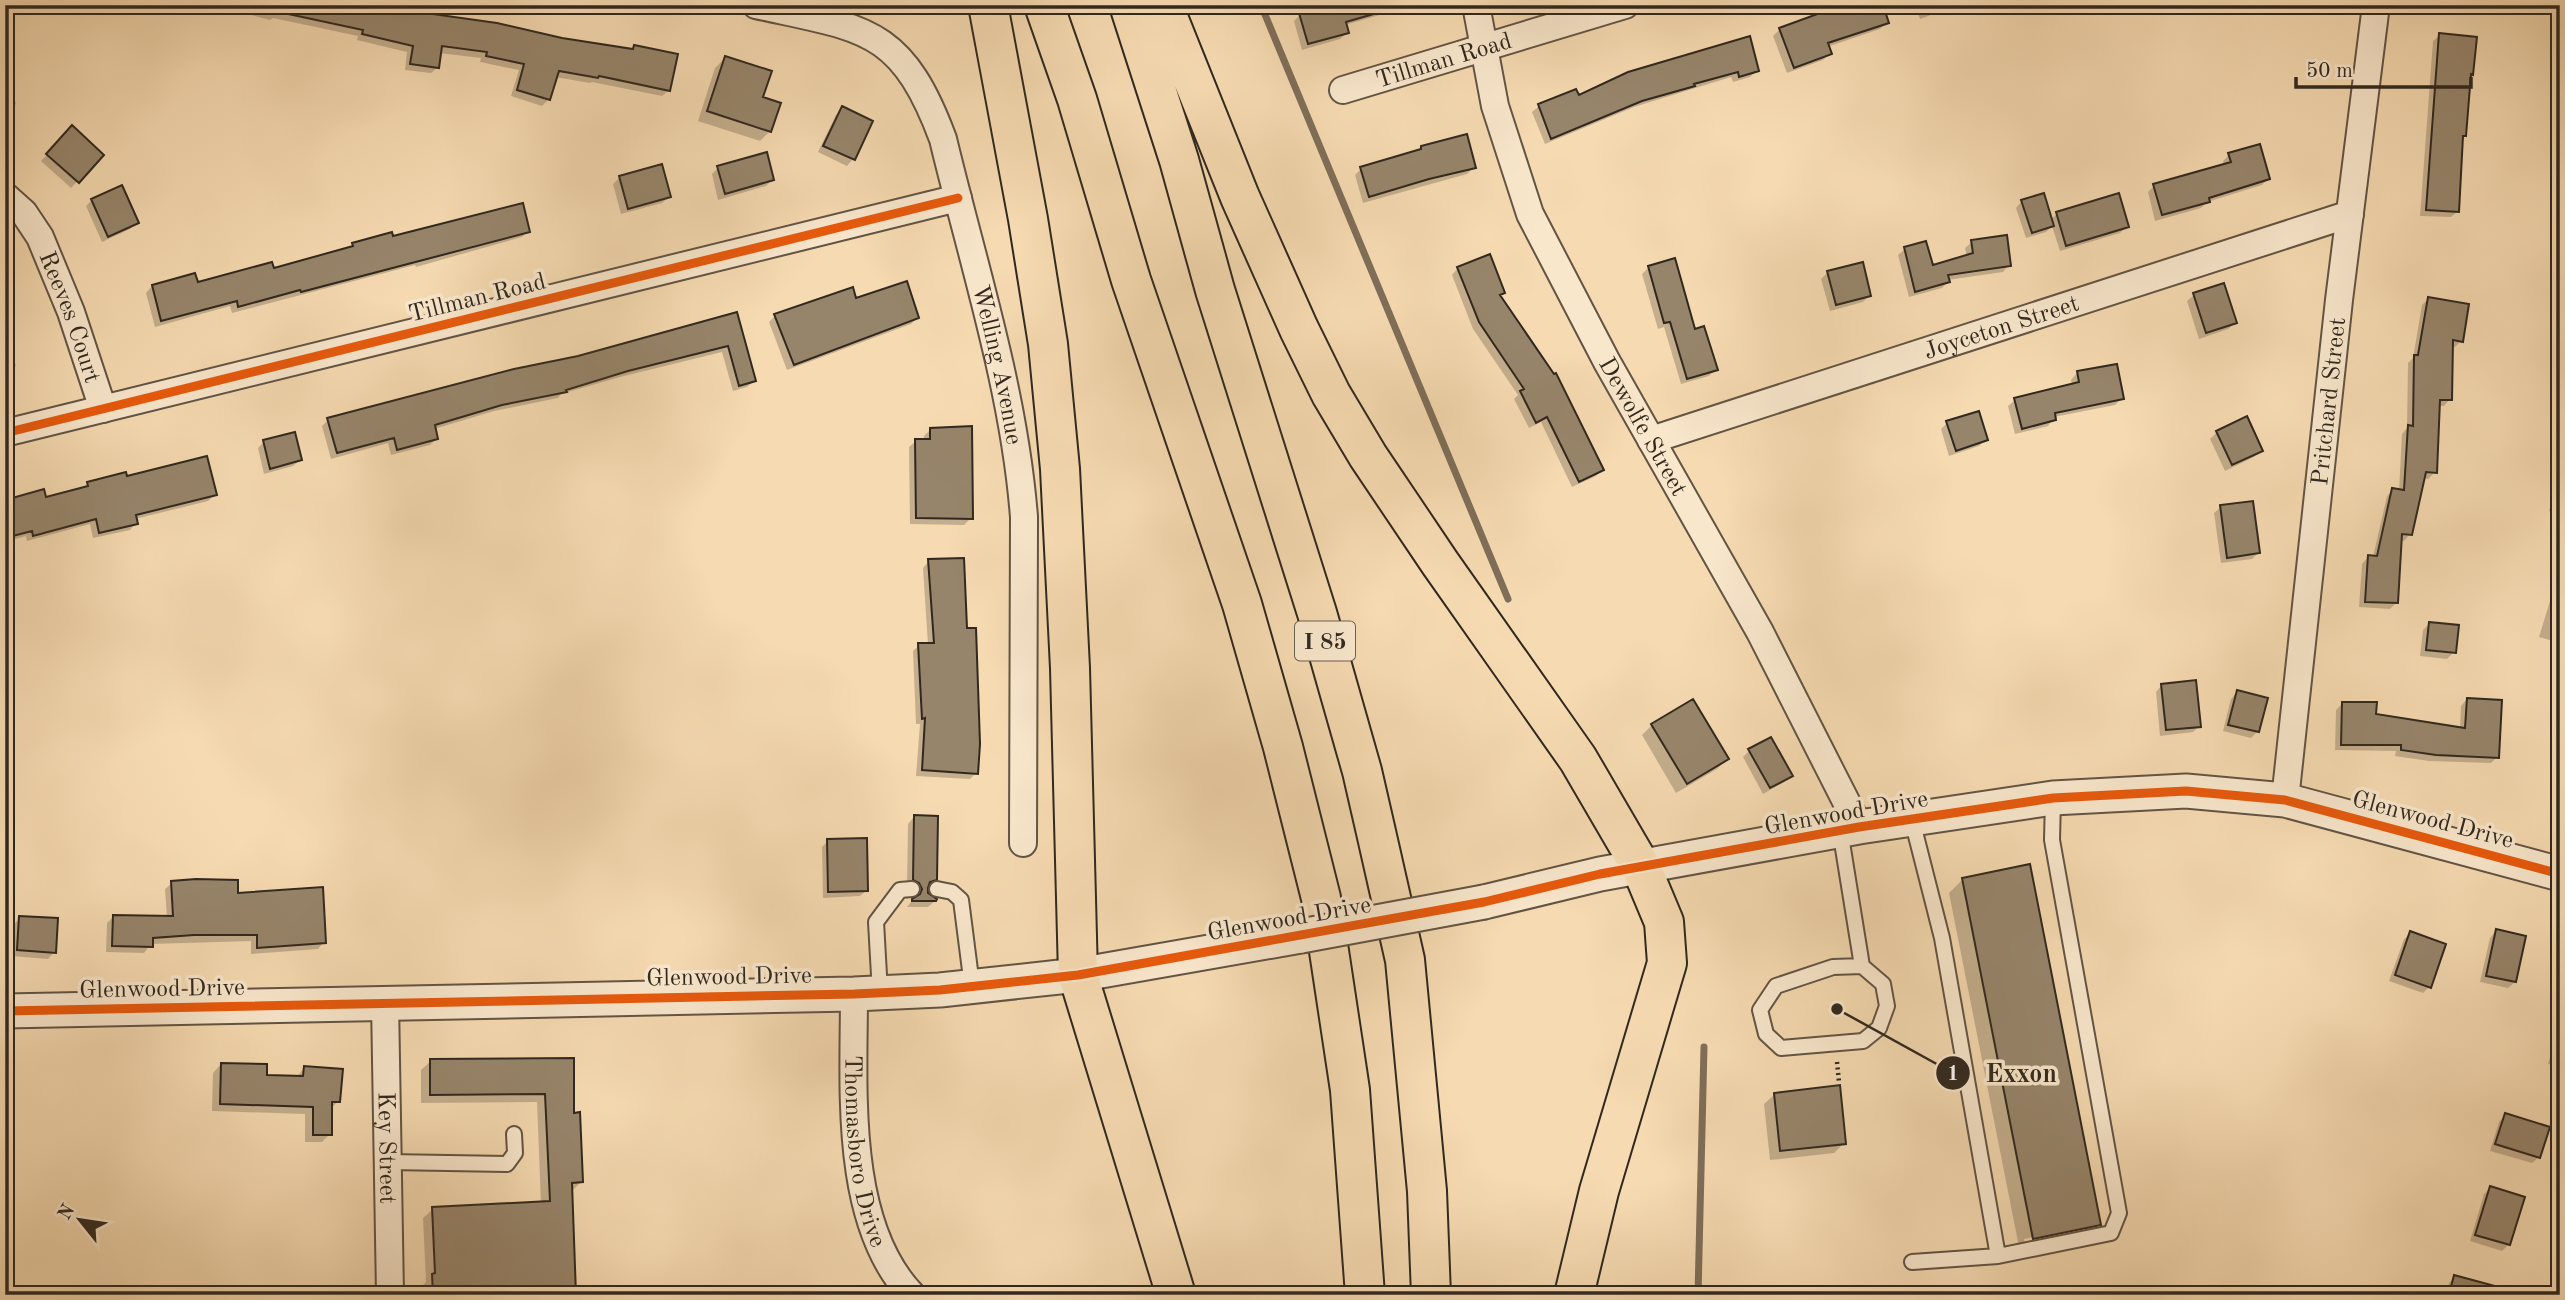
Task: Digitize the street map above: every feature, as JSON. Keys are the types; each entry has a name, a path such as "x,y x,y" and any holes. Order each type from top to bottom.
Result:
{"highway":[{"path":"988,5 1048,344 1060,469 1070,668 1078,975 1176,1295"},
{"name":"I 85","path":"1044,5 1077,99 1132,280 1242,604 1283,747 1321,898 1350,1090 1365,1295"},
{"name":"I 85","path":"1129,5 1180,160 1215,290 1317,613 1374,820 1405,960 1427,1191 1431,1295"},
{"path":"1163,5 1240,197 1331,394 1368,456 1604,800 1641,867 1664,922 1667,963 1599,1191 1574,1295"}],"street":[{"name":"Welling Avenue","path":"755,5 845,25 871,35 894,52 909,69 930,103 943,139 1010,408 1020,472 1024,517 1023,842"},
{"name":"Dewolfe Street","path":"1476,5 1495,106 1530,214 1588,327 1760,632 1850,828"},
{"name":"Tillman Road","path":"1343,90 1625,5"},
{"name":"Pritchard Street","path":"2285,800 2376,5"},
{"name":"Reeves Court","path":"5,196 24,213 40,237 71,312 103,409"},
{"name":"Tillman Road","path":"5,433 958,198"},
{"name":"Joyceton Street","path":"1651,440 2350,214"},
{"name":"Glenwood Drive","path":"5,1011 867,993 1078,975 1484,902 1600,874 1850,828 2053,798 2186,791 2285,800 2560,874"},
{"name":"Thomasboro Drive","path":"867,993 854,1087 860,1178 867,1215 882,1251 912,1295"},
{"name":"Key Street","path":"385,1001 390,1295"}],"lane":[{"path":"1912,1262 1998,1256 2111,1233 2119,1213 2054,853 2053,798"},
{"path":"1912,820 1942,938 1998,1256"},
{"path":"1850,828 1862,965 1884,984 1887,1006 1879,1028 1863,1041 1781,1048 1766,1034 1760,1010 1776,986 1833,967 1862,965"},
{"path":"867,993 876,922 900,890 912,889"},
{"path":"937,889 952,892 961,900 972,986"},
{"path":"388,1162 507,1164 515,1153 514,1134"}],"building":[{"path":"289,5 399,5 412,8 411,11 497,23 562,38 633,49 634,45 678,54 670,91 599,76 598,78 559,71 550,100 517,90 524,64 486,56 487,52 442,46 439,68 410,64 413,46 362,34 363,30 288,14"},
{"path":"1328,5 1383,5 1384,11 1346,22 1349,33 1308,44 1299,13"},
{"path":"1842,5 1883,5 1889,23 1828,43 1832,54 1794,68 1779,28"},
{"path":"2439,33 2477,37 2466,136 2463,136 2459,212 2426,210"},
{"path":"1750,36 1759,71 1739,77 1738,72 1642,101 1551,139 1538,104 1576,89 1579,95 1628,72"},
{"path":"725,56 772,71 763,97 781,103 771,132 707,111"},
{"path":"842,106 873,121 855,160 823,146"},
{"path":"72,125 104,155 79,183 46,154"},
{"path":"1467,134 1476,168 1369,197 1360,167"},
{"path":"2260,144 2270,179 2209,198 2210,202 2162,215 2153,184 2231,162 2228,153"},
{"path":"767,152 774,180 725,194 717,166"},
{"path":"662,164 671,197 628,209 619,176"},
{"path":"122,185 139,223 108,237 91,199"},
{"path":"2044,193 2054,226 2032,233 2021,200"},
{"path":"2119,193 2129,227 2066,246 2056,212"},
{"path":"523,203 530,232 301,292 300,290 238,307 237,301 161,321 152,285 195,273 198,282 272,262 274,268 392,232 393,236"},
{"path":"2007,235 2011,266 1948,275 1950,282 1915,292 1904,247 1926,241 1933,265 1973,253 1971,240"},
{"path":"1490,254 1505,293 1500,295 1554,374 1556,373 1604,470 1579,482 1547,417 1536,423 1520,391 1524,389 1479,322 1457,267"},
{"path":"1675,258 1695,329 1704,326 1718,370 1687,379 1670,322 1664,323 1648,266"},
{"path":"1863,262 1871,296 1836,305 1827,271"},
{"path":"907,281 919,318 794,365 774,314 853,287 856,298"},
{"path":"2224,283 2237,323 2206,333 2193,293"},
{"path":"2428,297 2469,304 2463,342 2453,340 2452,400 2440,400 2437,473 2426,472 2412,535 2402,534 2398,603 2365,602 2368,555 2377,556 2392,488 2404,490 2408,425 2413,426 2414,355 2418,355"},
{"path":"737,312 756,381 739,386 728,346 628,371 566,390 567,392 502,405 435,425 438,439 397,450 394,438 337,453 327,418 514,369 578,356"},
{"path":"2117,364 2124,399 2055,413 2056,420 2022,429 2014,398 2079,382 2077,371"},
{"path":"1979,411 1988,440 1956,451 1946,421"},
{"path":"2247,416 2263,451 2232,465 2216,431"},
{"path":"972,426 973,519 916,518 915,439 930,439 930,428"},
{"path":"295,432 302,460 270,469 263,440"},
{"path":"207,456 217,495 136,515 138,524 99,533 96,519 33,536 32,531 5,538 5,500 44,489 46,497 126,472 127,476"},
{"path":"2253,501 2260,553 2227,558 2220,505"},
{"path":"964,558 967,628 976,628 980,744 978,774 922,770 925,718 922,719 918,643 934,643 928,559"},
{"path":"2429,622 2459,625 2456,653 2426,650"},
{"path":"2196,680 2201,727 2166,730 2161,684"},
{"path":"2237,690 2268,698 2259,732 2228,725"},
{"path":"2467,698 2502,700 2499,758 2436,755 2401,750 2401,745 2341,745 2342,702 2377,702 2376,714 2465,728"},
{"path":"1693,699 1729,759 1687,784 1651,724"},
{"path":"1771,737 1793,776 1770,788 1748,749"},
{"path":"914,815 938,816 937,880 930,882 928,888 928,893 937,899 936,901 912,901 922,889 919,883 913,880"},
{"path":"867,838 868,891 828,892 827,839"},
{"path":"2030,864 2101,1225 2033,1239 1962,878"},
{"path":"238,880 238,893 323,887 326,943 257,948 257,935 194,935 153,938 153,947 112,946 113,915 173,916 171,881"},
{"path":"19,916 58,918 56,953 17,950"},
{"path":"2496,929 2526,936 2516,982 2486,976"},
{"path":"2410,931 2446,944 2431,988 2395,975"},
{"path":"574,1058 574,1113 580,1112 583,1182 572,1183 576,1295 433,1295 432,1274 435,1273 432,1207 550,1201 545,1094 430,1095 430,1059"},
{"path":"221,1063 267,1064 267,1075 303,1076 304,1066 343,1069 340,1102 332,1102 332,1135 313,1135 313,1107 220,1104"},
{"path":"1840,1085 1846,1144 1780,1151 1774,1093"},
{"path":"2505,1113 2550,1127 2540,1158 2495,1144"},
{"path":"2490,1186 2525,1197 2510,1245 2475,1235"},
{"path":"2454,1275 2506,1289 2506,1295 2449,1295"}],"waterway":[{"path":"1261,5 1508,599"},
{"path":"1698,1295 1704,1047"}],"cycle path":[{"path":"5,433 958,198"},
{"path":"5,1011 940,990 1078,975 1484,902 1600,874 1859,827 2053,798 2186,791 2285,800 2560,874"}],"place":[{"name":"Exxon","path":"1837,1009"}]}
